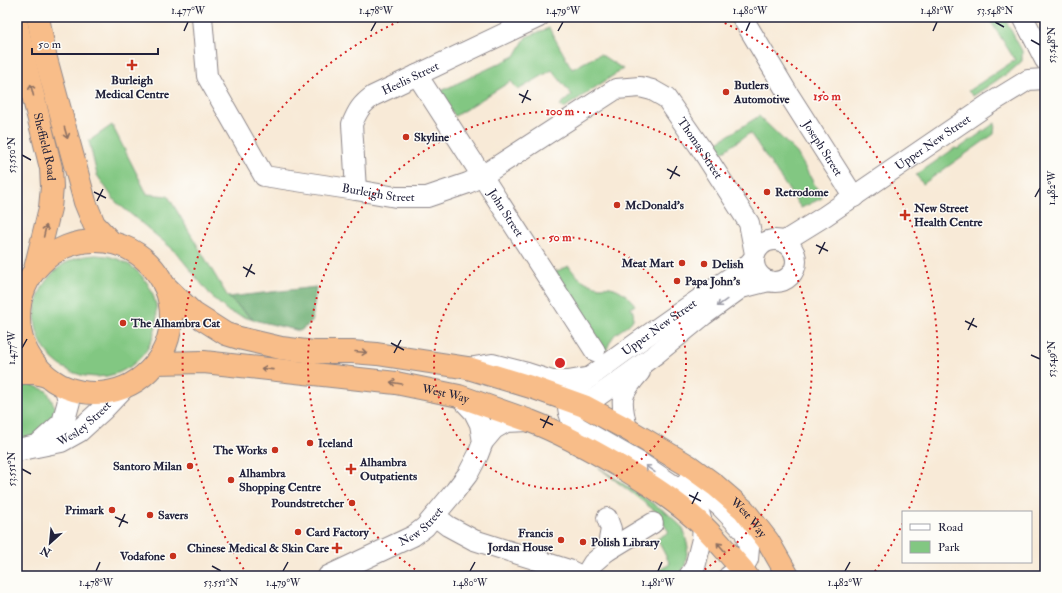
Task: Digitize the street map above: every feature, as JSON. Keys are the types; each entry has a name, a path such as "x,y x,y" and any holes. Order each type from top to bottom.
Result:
{"highway":[{"name":"Sheffield Road","path":"38,17 45,55 85,202 94,224 111,242"},
{"name":"Sheffield Road","path":"17,26 51,168 52,187 50,208 35,269"},
{"path":"89,241 111,242 127,248 142,257 154,270 164,285 170,304 171,323 167,342 156,363 136,382 122,389 103,393 84,393 55,383 33,362 24,345 19,327 18,309 24,287 35,269 51,255 69,245 89,241"},
{"name":"West Way","path":"164,285 193,313 226,334 288,349 314,352 352,352 377,354 468,368 534,388 627,430 695,471 744,510 768,541 788,576"},
{"name":"West Way","path":"156,363 204,362 396,383 459,396 535,423 588,448 638,477 668,497 703,526 739,574"},
{"path":"17,373 35,373 46,376"}],"street":[{"name":"Burleigh Street","path":"202,17 207,76 264,176 396,197 427,197 468,183 482,176 616,89 640,87"},
{"name":"Heelis Street","path":"356,190 352,124 364,102 373,96 539,17"},
{"name":"Joseph Street","path":"742,17 787,92 854,197"},
{"path":"1023,17 1045,60"},
{"name":"John Street","path":"418,75 595,351"},
{"name":"Upper New Street","path":"785,245 825,216 1002,96 1028,80 1045,79"},
{"name":"Thomas Street","path":"640,87 652,90 666,98 700,147 749,223 755,256"},
{"name":"Thomas Street","path":"749,223 785,245"},
{"name":"Upper New Street","path":"535,423 556,423 574,407 612,386 656,354 704,315 741,288 769,281 777,282 789,277 796,265 785,245 770,241 762,244 747,266 628,349 573,391 574,407"},
{"path":"755,256 756,269 759,274 769,281"},
{"name":"Upper New Street","path":"627,430 622,404 624,394 631,383 656,354"},
{"path":"468,368 492,364 552,381 568,381 592,376"},
{"name":"Wesley Street","path":"39,446 63,423 69,401 66,388"},
{"name":"Wesley Street","path":"17,450 61,441 79,431 122,389"},
{"path":"459,396 474,412 480,424 483,442"},
{"name":"West Way","path":"574,407 574,425 642,464 679,490 697,505 703,526"},
{"name":"New Street","path":"328,576 413,536 426,527 468,474 483,442 494,429 506,422 535,423"},
{"name":"West Way","path":"654,446 678,472 721,507 745,532 749,548 748,559 739,574"},
{"path":"435,516 448,526 474,540 569,570 581,576"},
{"path":"607,518 611,529 607,551"},
{"path":"585,576 593,563 607,551 653,523"},
{"path":"689,576 695,567 702,539 703,526"}],"green space":[{"path":"988,17 1004,17 1022,51 1022,61 1011,71 973,96 968,91 1015,60"},
{"path":"549,28 572,69 600,54 623,69 564,108 560,105 572,95 552,70 518,90 511,81 455,116 439,92 515,56 526,37"},
{"path":"759,116 797,153 822,198 801,208 750,133 718,155 713,145"},
{"path":"995,123 994,134 923,184 916,175 955,148 958,149"},
{"path":"112,125 147,194 168,196 228,297 253,320 229,312 213,298 175,251 115,201 97,175 89,141"},
{"path":"96,255 108,256 119,260 130,265 139,273 147,282 152,293 156,304 156,328 152,339 147,350 139,359 130,367 119,372 108,376 96,377 84,376 73,372 62,367 53,359 45,350 40,339 36,328 35,316 36,304 40,293 45,282 53,273 62,265 73,260 84,256"},
{"path":"569,266 582,280 595,286 609,287 621,291 635,305 631,308 633,318 631,322 613,337 606,351 555,272"},
{"path":"316,287 312,322 300,331 254,320 228,297"},
{"path":"30,384 47,391 55,407 53,423 40,436 17,441 17,387"},
{"path":"598,467 666,512 683,528 688,547 685,566 679,576 649,576 670,564 657,539 669,532 655,511"}],"place":[{"name":"Burleigh Medical Centre","path":"132,65"},
{"name":"Butlers Automotive","path":"726,92"},
{"name":"Skyline","path":"406,137"},
{"name":"Retrodome","path":"767,192"},
{"name":"McDonald's","path":"617,205"},
{"name":"New Street Health Centre","path":"905,215"},
{"name":"Meat Mart","path":"682,263"},
{"name":"Delish","path":"704,264"},
{"name":"Papa John's","path":"677,281"},
{"name":"The Alhambra Cat","path":"123,323"},
{"name":"Iceland","path":"310,443"},
{"name":"The Works","path":"275,450"},
{"name":"Santoro Milan","path":"190,466"},
{"name":"Alhambra Outpatients","path":"351,469"},
{"name":"Alhambra Shopping Centre","path":"231,480"},
{"name":"Poundstretcher","path":"352,503"},
{"name":"Primark","path":"112,510"},
{"name":"Savers","path":"150,515"},
{"name":"Card Factory","path":"298,532"},
{"name":"Francis Jordan House","path":"561,540"},
{"name":"Polish Library","path":"583,542"},
{"name":"Chinese Medical & Skin Care","path":"337,548"},
{"name":"Vodafone","path":"173,556"}]}
